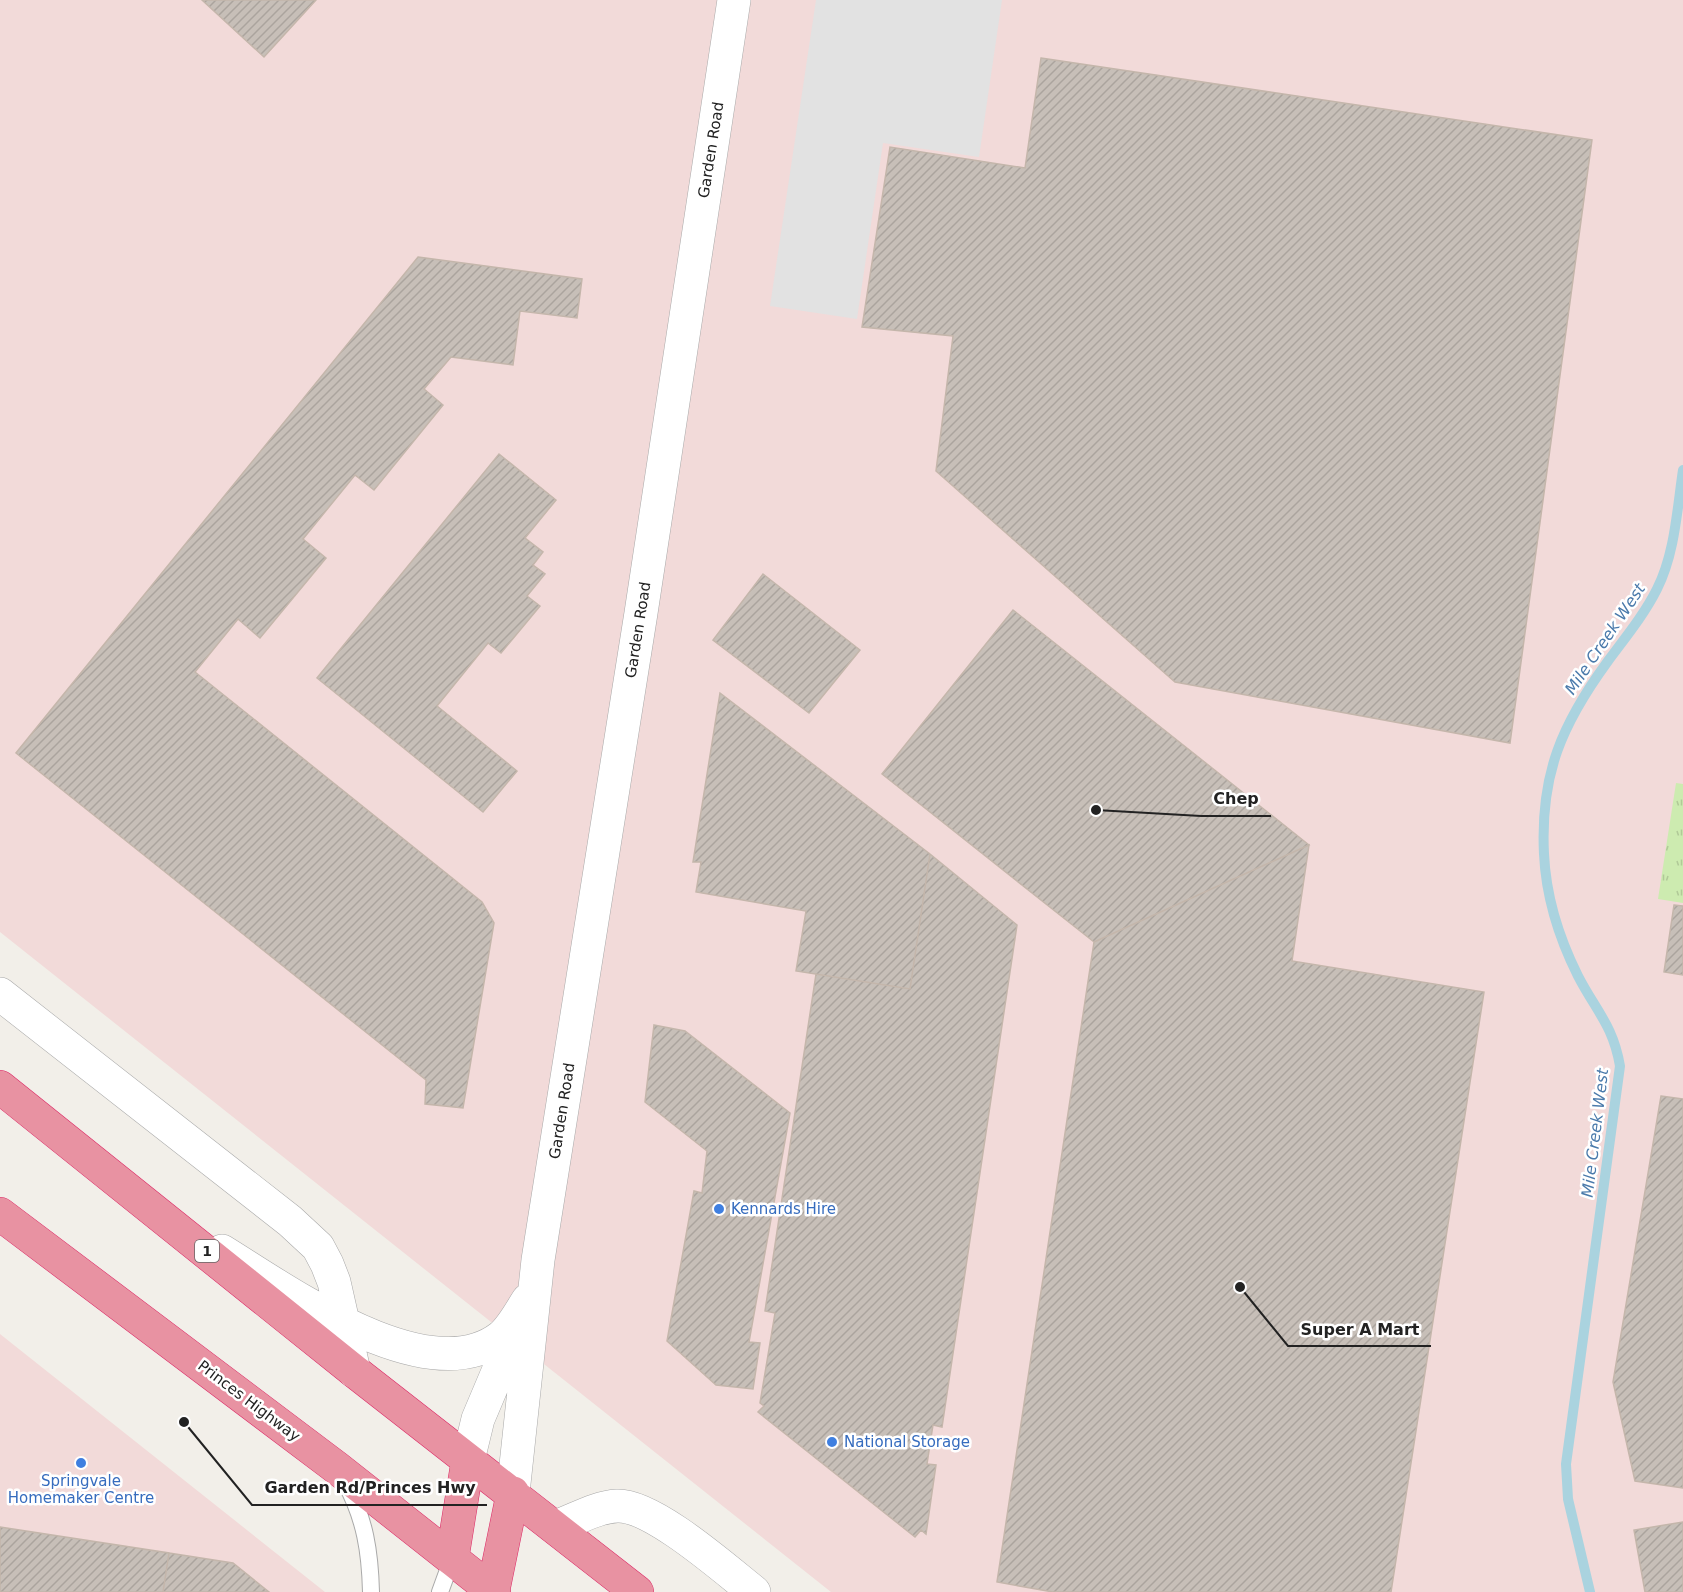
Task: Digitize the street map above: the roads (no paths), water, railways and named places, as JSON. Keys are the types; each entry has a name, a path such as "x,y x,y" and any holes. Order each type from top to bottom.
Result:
{"highway":[{"name":"1","path":"0,1087 159,1212 354,1371 637,1592"},
{"name":"Princes Highway","path":"0,1214 337,1468 493,1592"},
{"path":"452,1559 468,1460"},
{"path":"493,1592 513,1493"}],"street":[{"name":"Garden Road","path":"513,1493 538,1260 641,613 734,0"},
{"path":"3,1002 290,1221 318,1247 334,1282 354,1371"},
{"path":"159,1212 342,1325 395,1345 460,1353 488,1345 502,1336 528,1300"},
{"name":"Garden Road","path":"468,1460 478,1419 528,1300 538,1260"},
{"path":"555,1527 609,1507 630,1507 667,1526 754,1592"}],"lane":[{"path":"337,1468 365,1526 370,1556 371,1592"},
{"path":"440,1592 452,1559"}],"waterway":[{"name":"Mile Creek West","path":"1590,1592 1568,1499 1566,1464 1620,1066 1613,1040 1578,976 1555,917 1545,870 1546,799 1557,751 1578,706 1646,608 1663,575 1675,531 1683,470"}],"place":[{"name":"Chep","path":"1096,810"},
{"name":"Kennards Hire","path":"719,1209"},
{"name":"Super A Mart","path":"1240,1287"},
{"name":"Garden Rd/Princes Hwy","path":"184,1422"},
{"name":"National Storage","path":"832,1442"},
{"name":"Springvale Homemaker Centre","path":"81,1463"}]}
